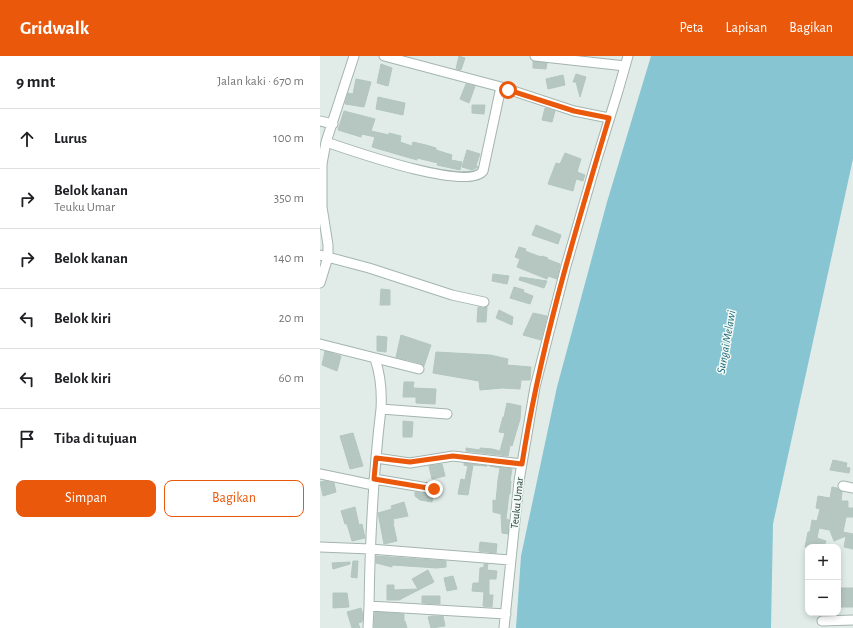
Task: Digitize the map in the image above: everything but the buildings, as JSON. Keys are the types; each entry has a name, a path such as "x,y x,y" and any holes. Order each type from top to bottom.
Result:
{"street":[{"path":"320,283 324,256 328,246 322,206 322,164 326,142 354,56"},
{"path":"384,56 501,87 574,111 609,118"},
{"path":"535,56 625,66"},
{"name":"Teuku Umar","path":"504,628 522,464 536,387 566,266 628,56"},
{"path":"326,142 389,163 447,176 476,176 481,174 483,171 501,87"},
{"path":"320,121 333,124"},
{"path":"324,256 369,268 452,295 484,302"},
{"path":"320,344 419,369"},
{"path":"368,628 373,482 382,387 379,370 375,359"},
{"path":"381,409 447,414"},
{"path":"376,458 410,462 453,456 522,464"},
{"path":"320,474 373,482 434,489 438,488"},
{"path":"843,486 853,488"},
{"path":"320,547 370,549 511,560"},
{"path":"369,606 506,614"},
{"path":"822,621 853,620"}],"water":[{"name":"Sungai Melawi","path":"651,56 853,56 853,159 773,524 771,628 516,628 521,556 557,387 607,202"}],"route":[{"path":"434,489 374,479 376,458 410,462 453,456 522,464 536,387 566,266 609,118 574,111 508,90"}]}
